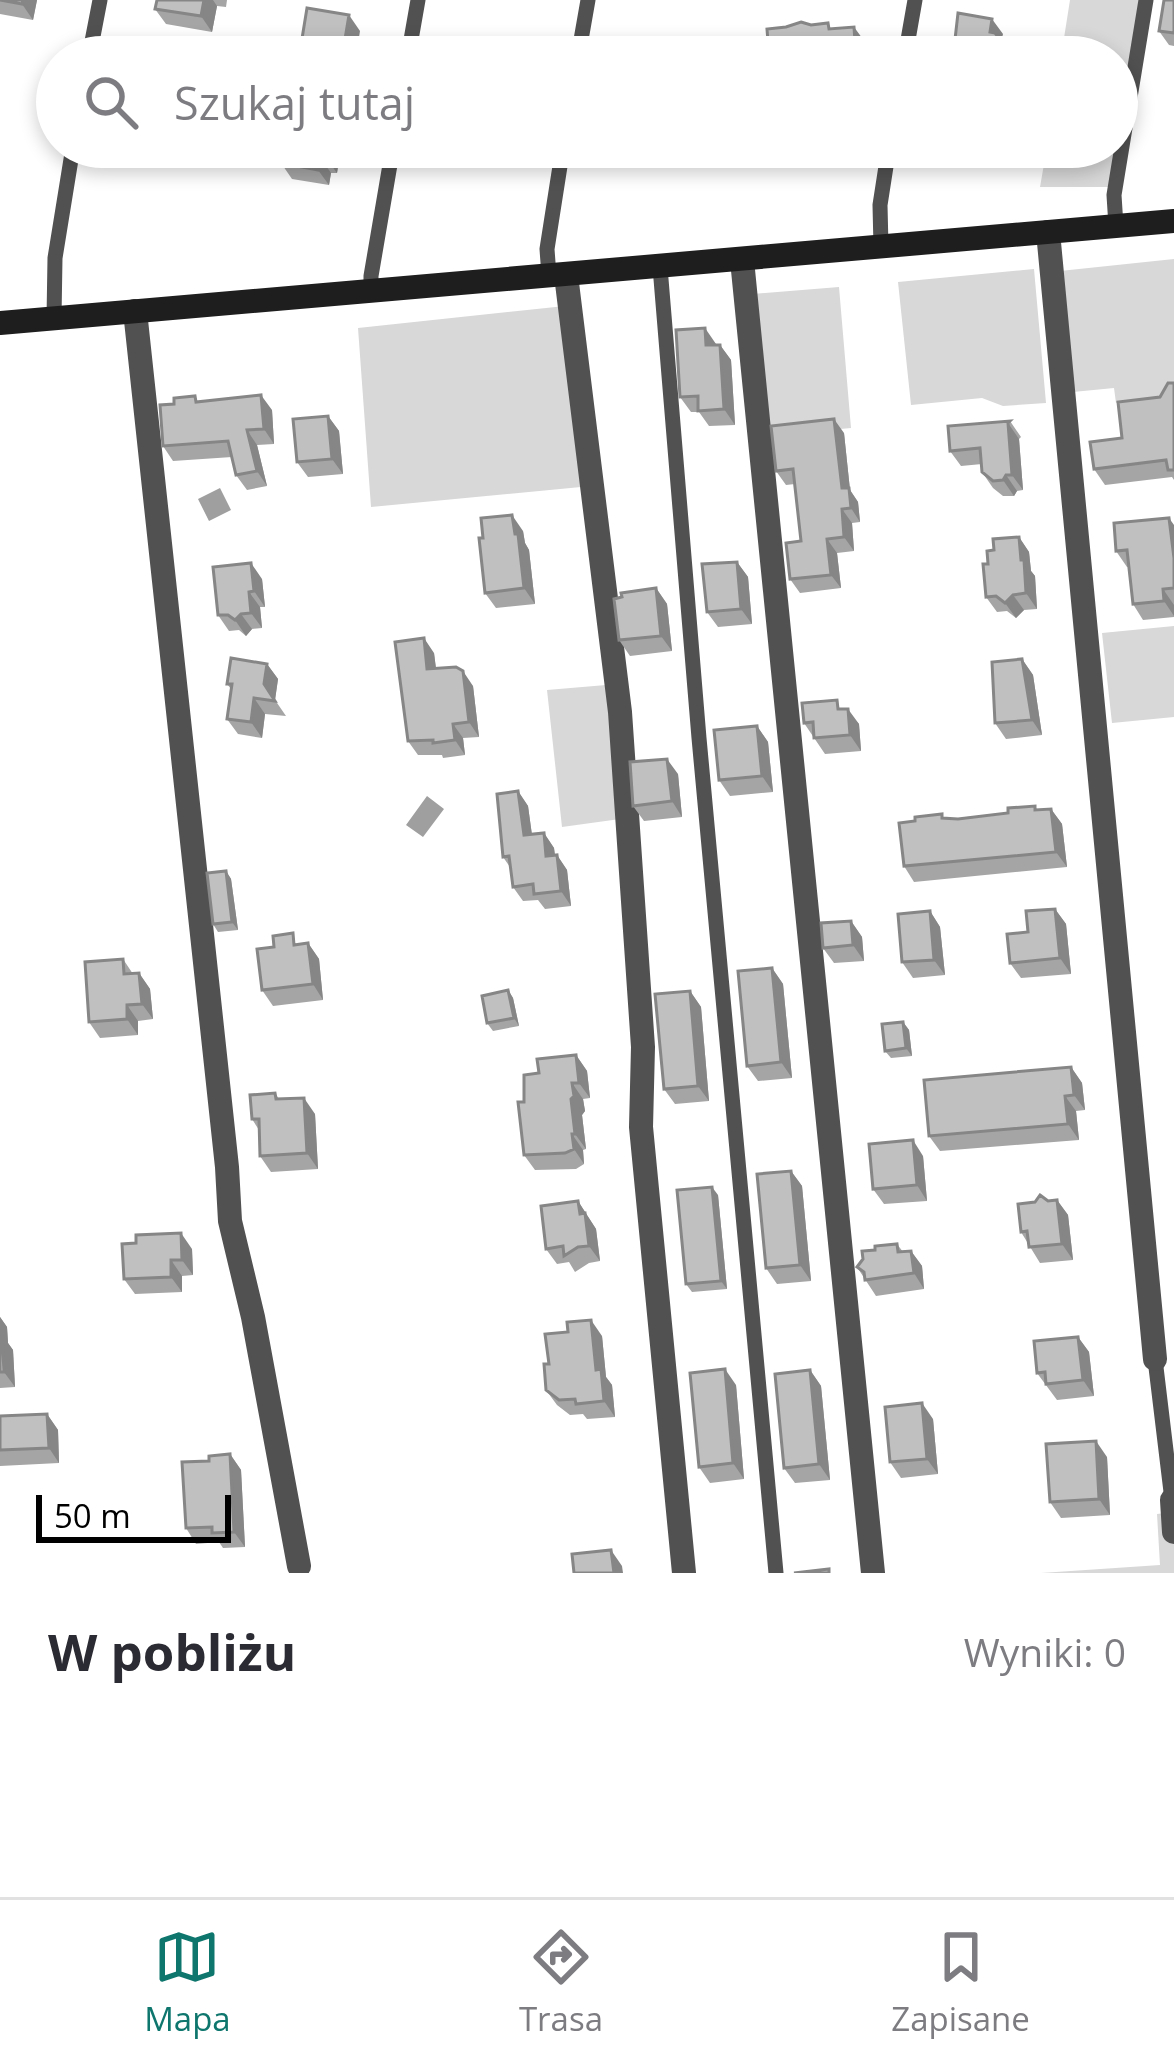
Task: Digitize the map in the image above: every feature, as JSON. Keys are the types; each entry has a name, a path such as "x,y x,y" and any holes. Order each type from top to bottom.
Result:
{"street":[{"path":"0,323 1174,220"},
{"path":"1048,232 1155,1359"},
{"path":"742,260 873,1573"},
{"path":"558,276 620,712 643,1047 641,1127 684,1573"},
{"path":"135,311 230,1221 254,1317 299,1565"},
{"path":"1172,1500 1174,1532"}],"lane":[{"path":"93,36 100,0"},
{"path":"412,36 418,0"},
{"path":"582,36 588,0"},
{"path":"909,36 915,0"},
{"path":"1138,49 1146,0"},
{"path":"54,318 55,258 70,168"},
{"path":"371,291 389,168"},
{"path":"558,276 547,249 560,168"},
{"path":"881,248 886,168"},
{"path":"1115,226 1118,168"},
{"path":"661,267 776,1573"},
{"path":"1155,1359 1172,1500"}],"shaded area":[{"path":"1070,0 1139,0 1133,36 1064,36"},
{"path":"1043,168 1112,168 1109,187 1040,187"},
{"path":"1174,259 1174,397 1116,403 1114,388 1073,392 1060,271"},
{"path":"1034,269 1046,403 1003,406 982,398 911,405 898,282"},
{"path":"839,287 851,428 766,436 753,294"},
{"path":"565,306 581,487 371,507 358,328"},
{"path":"220,488 231,510 209,521 198,499"},
{"path":"1174,626 1174,717 1112,723 1102,633"},
{"path":"606,685 620,819 562,827 547,690"},
{"path":"427,796 444,809 423,837 406,825"},
{"path":"1174,1512 1174,1573 1041,1573 1160,1565 1157,1514"}],"building":[{"path":"157,0 204,0 201,16 155,9"},
{"path":"1164,0 1174,0 1174,33 1159,31"},
{"path":"307,8 349,15 346,36 302,36"},
{"path":"958,13 992,19 990,32 997,36 955,36"},
{"path":"828,23 829,29 854,27 855,36 768,36 767,29"},
{"path":"705,328 706,345 720,345 724,409 698,411 698,396 680,397 676,330"},
{"path":"1168,383 1174,383 1174,470 1168,470 1166,460 1094,469 1090,442 1122,438 1118,402 1160,397"},
{"path":"261,395 264,429 247,430 257,471 236,475 228,441 163,446 160,405 174,404 174,398 195,396 196,402"},
{"path":"328,416 332,459 297,462 293,419"},
{"path":"834,419 842,488 849,488 851,508 842,509 844,537 827,539 831,575 790,579 786,543 801,541 793,469 776,471 771,426"},
{"path":"1010,421 1012,475 1003,480 993,481 982,472 980,448 950,451 948,426"},
{"path":"512,515 524,588 485,593 481,518"},
{"path":"1169,518 1174,588 1163,589 1164,601 1133,604 1127,550 1116,551 1114,523"},
{"path":"1019,537 1026,593 1013,595 1005,603 996,596 986,597 983,564 988,564 987,551 994,550 993,539"},
{"path":"737,562 741,609 707,612 702,564"},
{"path":"251,563 251,613 235,620 218,615 213,567"},
{"path":"656,588 661,636 619,640 614,599 622,597 621,593"},
{"path":"424,638 427,669 456,667 463,671 469,722 453,724 455,740 408,741 395,642"},
{"path":"231,658 267,664 264,684 275,701 254,698 251,722 227,719"},
{"path":"1022,659 1032,720 995,723 992,662"},
{"path":"837,700 838,709 848,709 850,735 814,738 813,722 804,723 802,703"},
{"path":"757,726 762,776 719,780 714,730"},
{"path":"667,759 672,801 633,806 630,762"},
{"path":"518,791 524,835 544,833 546,856 557,855 561,891 534,894 533,884 513,887 509,856 503,857 497,794"},
{"path":"1035,806 1035,810 1051,809 1056,852 904,866 899,823 915,821 915,817 942,814 942,818 958,819"},
{"path":"226,871 232,922 213,924 207,873"},
{"path":"1055,909 1060,958 1010,963 1007,934 1028,932 1026,911"},
{"path":"930,911 934,960 902,962 898,914"},
{"path":"851,921 853,945 823,948 821,923"},
{"path":"293,933 294,945 308,943 313,984 262,990 257,949 274,947 273,936"},
{"path":"123,959 124,974 139,973 142,1004 127,1005 127,1019 89,1022 85,962"},
{"path":"772,968 781,1062 747,1066 738,971"},
{"path":"508,990 514,1018 487,1023 482,996"},
{"path":"690,991 698,1086 664,1089 655,994"},
{"path":"903,1022 906,1048 885,1051 882,1024"},
{"path":"576,1055 579,1083 572,1083 571,1099 574,1149 524,1155 518,1102 524,1102 524,1075 539,1073 537,1059"},
{"path":"1071,1067 1074,1095 1065,1096 1068,1124 929,1136 924,1080"},
{"path":"275,1093 276,1099 304,1098 307,1153 260,1156 259,1119 252,1119 250,1095"},
{"path":"913,1140 917,1185 873,1189 869,1144"},
{"path":"791,1171 800,1265 766,1268 757,1174"},
{"path":"712,1187 721,1281 686,1284 677,1190"},
{"path":"1040,1195 1057,1200 1062,1244 1029,1247 1027,1231 1021,1232 1018,1204 1035,1202"},
{"path":"578,1201 580,1214 585,1213 589,1246 564,1256 563,1246 546,1249 541,1206"},
{"path":"181,1233 182,1260 171,1260 171,1277 124,1279 122,1244 136,1243 136,1235"},
{"path":"897,1244 898,1252 911,1251 914,1273 865,1280 857,1267 862,1251"},
{"path":"591,1320 604,1401 576,1404 575,1399 559,1400 546,1390 545,1334 568,1332 567,1322"},
{"path":"2,1335 4,1372 0,1372"},
{"path":"1078,1337 1083,1380 1046,1384 1045,1372 1037,1373 1034,1341"},
{"path":"725,1369 733,1463 699,1467 690,1373"},
{"path":"810,1370 819,1464 784,1468 775,1374"},
{"path":"922,1403 927,1459 890,1462 885,1407"},
{"path":"47,1414 49,1448 0,1450 0,1416"},
{"path":"1096,1441 1099,1499 1050,1502 1046,1444"},
{"path":"230,1454 234,1532 186,1528 182,1462"},
{"path":"611,1550 614,1573 574,1573 572,1554"}]}
